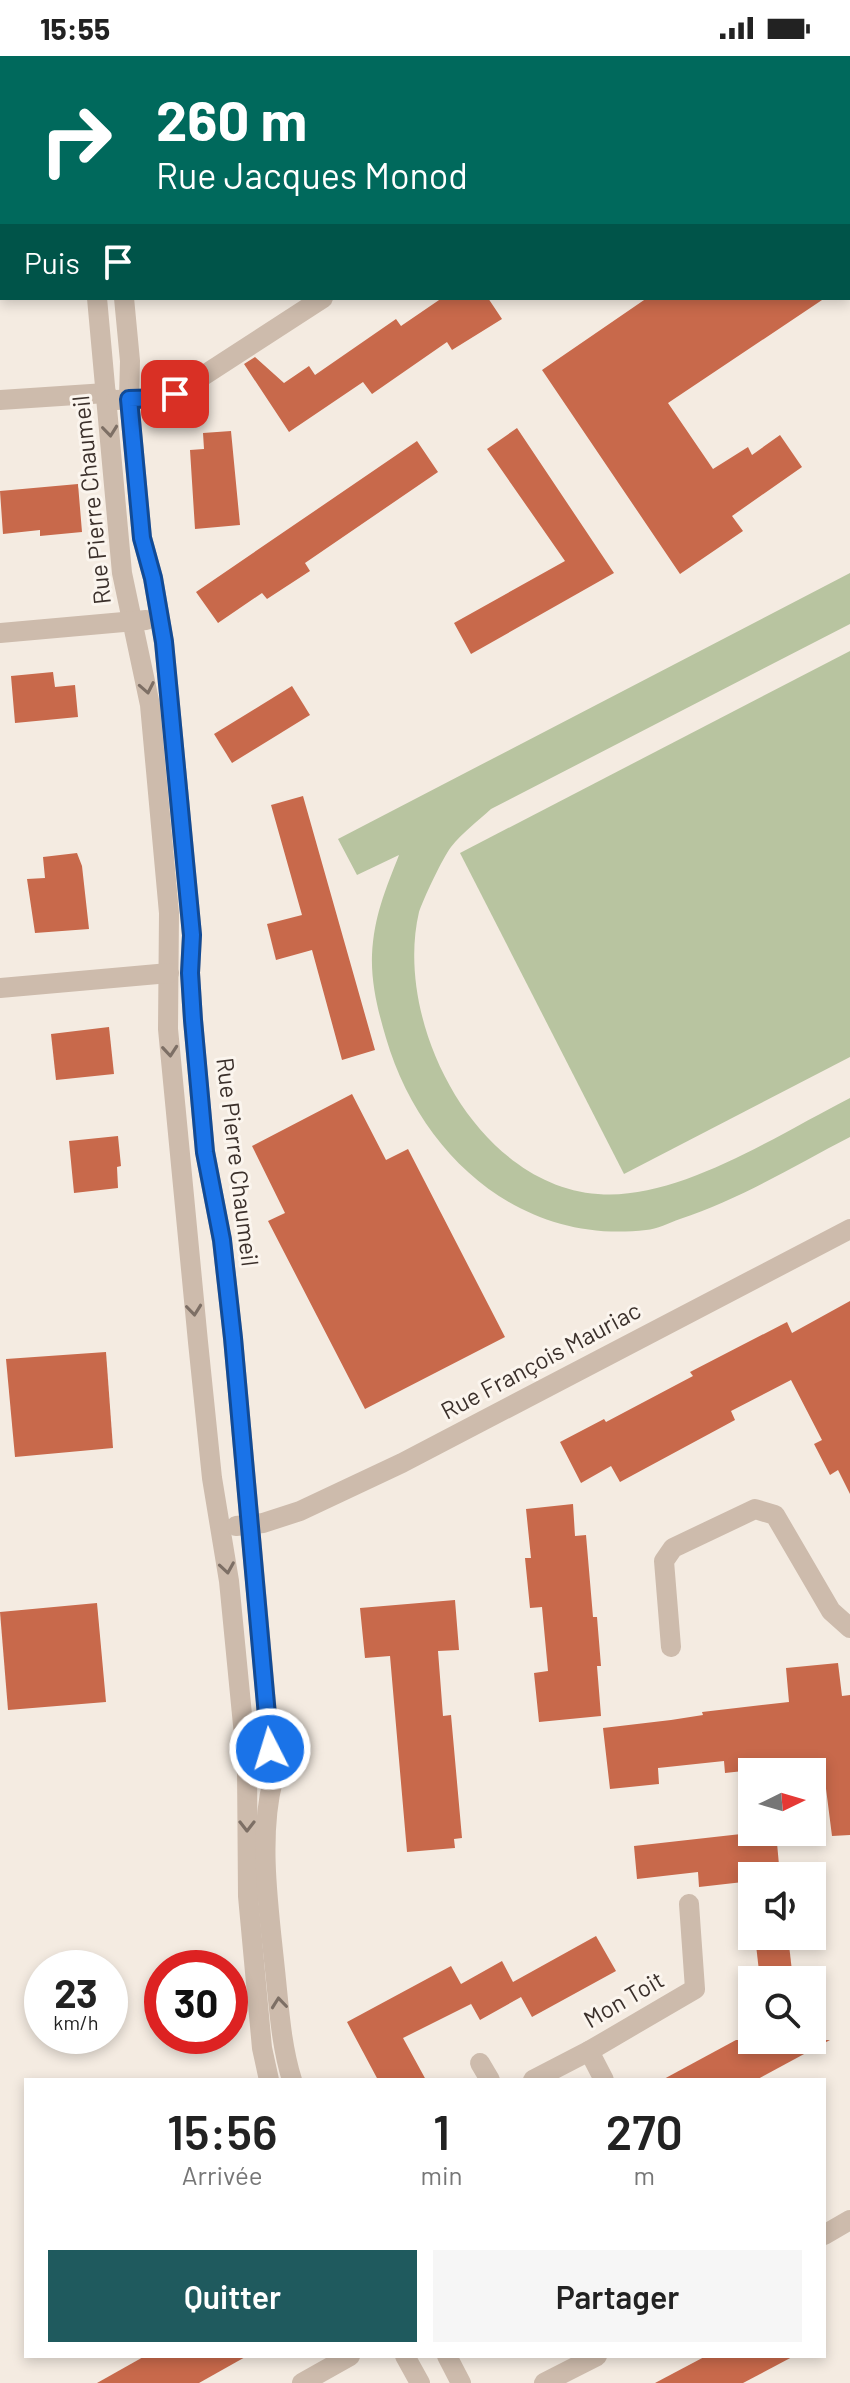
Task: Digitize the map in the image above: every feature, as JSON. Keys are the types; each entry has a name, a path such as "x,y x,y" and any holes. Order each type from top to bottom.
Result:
{"street":[{"name":"Rue Pierre Chaumeil","path":"97,300 122,573 150,705 169,913 168,1029 212,1478 229,1581 247,1766 248,1896 262,2048 269,2078"},
{"name":"Rue Pierre Chaumeil","path":"124,300 130,361 129,399 142,538 162,618 192,935 190,973 205,1152 222,1240 250,1525 273,1780 267,1804 268,1895 283,2043 292,2078"},
{"path":"0,400 163,398 175,394 320,300"},
{"path":"0,633 162,618"},
{"path":"0,988 169,973"},
{"name":"Rue François Mauriac","path":"220,1527 250,1525 300,1511 402,1463 850,1229"},
{"path":"671,1647 664,1561 673,1548 755,1509 775,1515 831,1611 850,1628"},
{"name":"Mon Toit","path":"537,2078 695,1989 689,1904"},
{"name":"Mon Toit","path":"589,2051 603,2078"},
{"path":"826,2234 850,2220"},
{"path":"302,2383 346,2358"},
{"path":"406,2358 420,2383"},
{"path":"448,2358 461,2383"},
{"path":"544,2383 593,2358"}],"green space":[{"path":"850,573 850,624 491,809 455,842 438,869 419,912 414,956 419,1002 432,1048 453,1091 481,1130 515,1162 554,1184 598,1194 629,1193 661,1187 727,1162 850,1098 850,1137 724,1202 650,1229 600,1231 557,1223 517,1206 481,1183 450,1154 423,1119 402,1080 380,1018 372,965 378,916 399,855 357,875 338,839"},
{"path":"850,651 850,1057 624,1174 460,853"}],"building":[{"path":"439,300 489,300 502,319 452,350 447,342 372,394 363,382 289,432 244,364 255,357 284,383 309,366 315,375 396,319 401,326"},
{"path":"644,300 822,300 668,403 713,469 748,447 752,455 780,435 802,467 732,516 743,531 680,574 542,370"},
{"path":"517,428 614,573 471,654 454,623 565,561 487,449"},
{"path":"231,431 240,525 195,529 190,450 204,449 203,433"},
{"path":"417,441 438,472 305,563 310,571 267,599 262,593 218,623 196,592"},
{"path":"78,484 82,532 40,536 40,530 3,534 0,491"},
{"path":"53,672 55,687 75,685 78,717 15,723 11,676"},
{"path":"292,686 310,715 232,763 214,734"},
{"path":"303,796 375,1050 342,1060 312,950 276,960 267,924 302,915 271,805"},
{"path":"77,853 82,866 89,929 35,933 27,879 45,878 43,857"},
{"path":"109,1027 114,1074 56,1080 51,1034"},
{"path":"352,1094 386,1160 408,1149 505,1337 365,1409 268,1221 285,1213 252,1146"},
{"path":"118,1136 121,1166 117,1167 118,1188 74,1193 69,1141"},
{"path":"850,1301 850,1494 838,1470 830,1475 814,1444 822,1440 791,1380 731,1411 735,1420 620,1482 611,1466 581,1483 560,1442 604,1419 606,1422 693,1376 690,1372 787,1322 792,1333"},
{"path":"106,1352 113,1448 15,1457 6,1359"},
{"path":"573,1504 575,1536 586,1535 593,1617 597,1617 601,1716 539,1722 534,1673 548,1671 542,1607 530,1608 525,1558 531,1558 526,1509"},
{"path":"455,1600 459,1650 438,1651 443,1716 451,1715 462,1838 454,1839 455,1848 407,1852 390,1656 365,1658 360,1608"},
{"path":"97,1603 106,1702 8,1710 0,1612"},
{"path":"838,1663 842,1696 850,1695 850,1835 832,1836 826,1758 738,1758 738,1772 725,1773 724,1761 658,1768 659,1784 610,1789 603,1728 789,1702 786,1668"},
{"path":"738,1834 738,1846 777,1846 779,1862 738,1862 738,1883 699,1887 698,1872 637,1879 634,1846"},
{"path":"596,1936 616,1971 532,2017 521,1997 480,2020 470,2002 403,2038 425,2078 377,2078 347,2022 451,1966 461,1984 502,1961 513,1982"},
{"path":"757,1950 790,1950 791,1966 758,1966"},
{"path":"736,2040 738,2054 804,2054 760,2078 666,2078"},
{"path":"141,2358 243,2358 199,2383 97,2383"},
{"path":"702,2358 790,2358 743,2383 655,2383"}],"route":[{"path":"175,394 163,398 129,399 142,538 162,618 192,935 190,973 205,1152 222,1240 233,1338 270,1749"}]}
